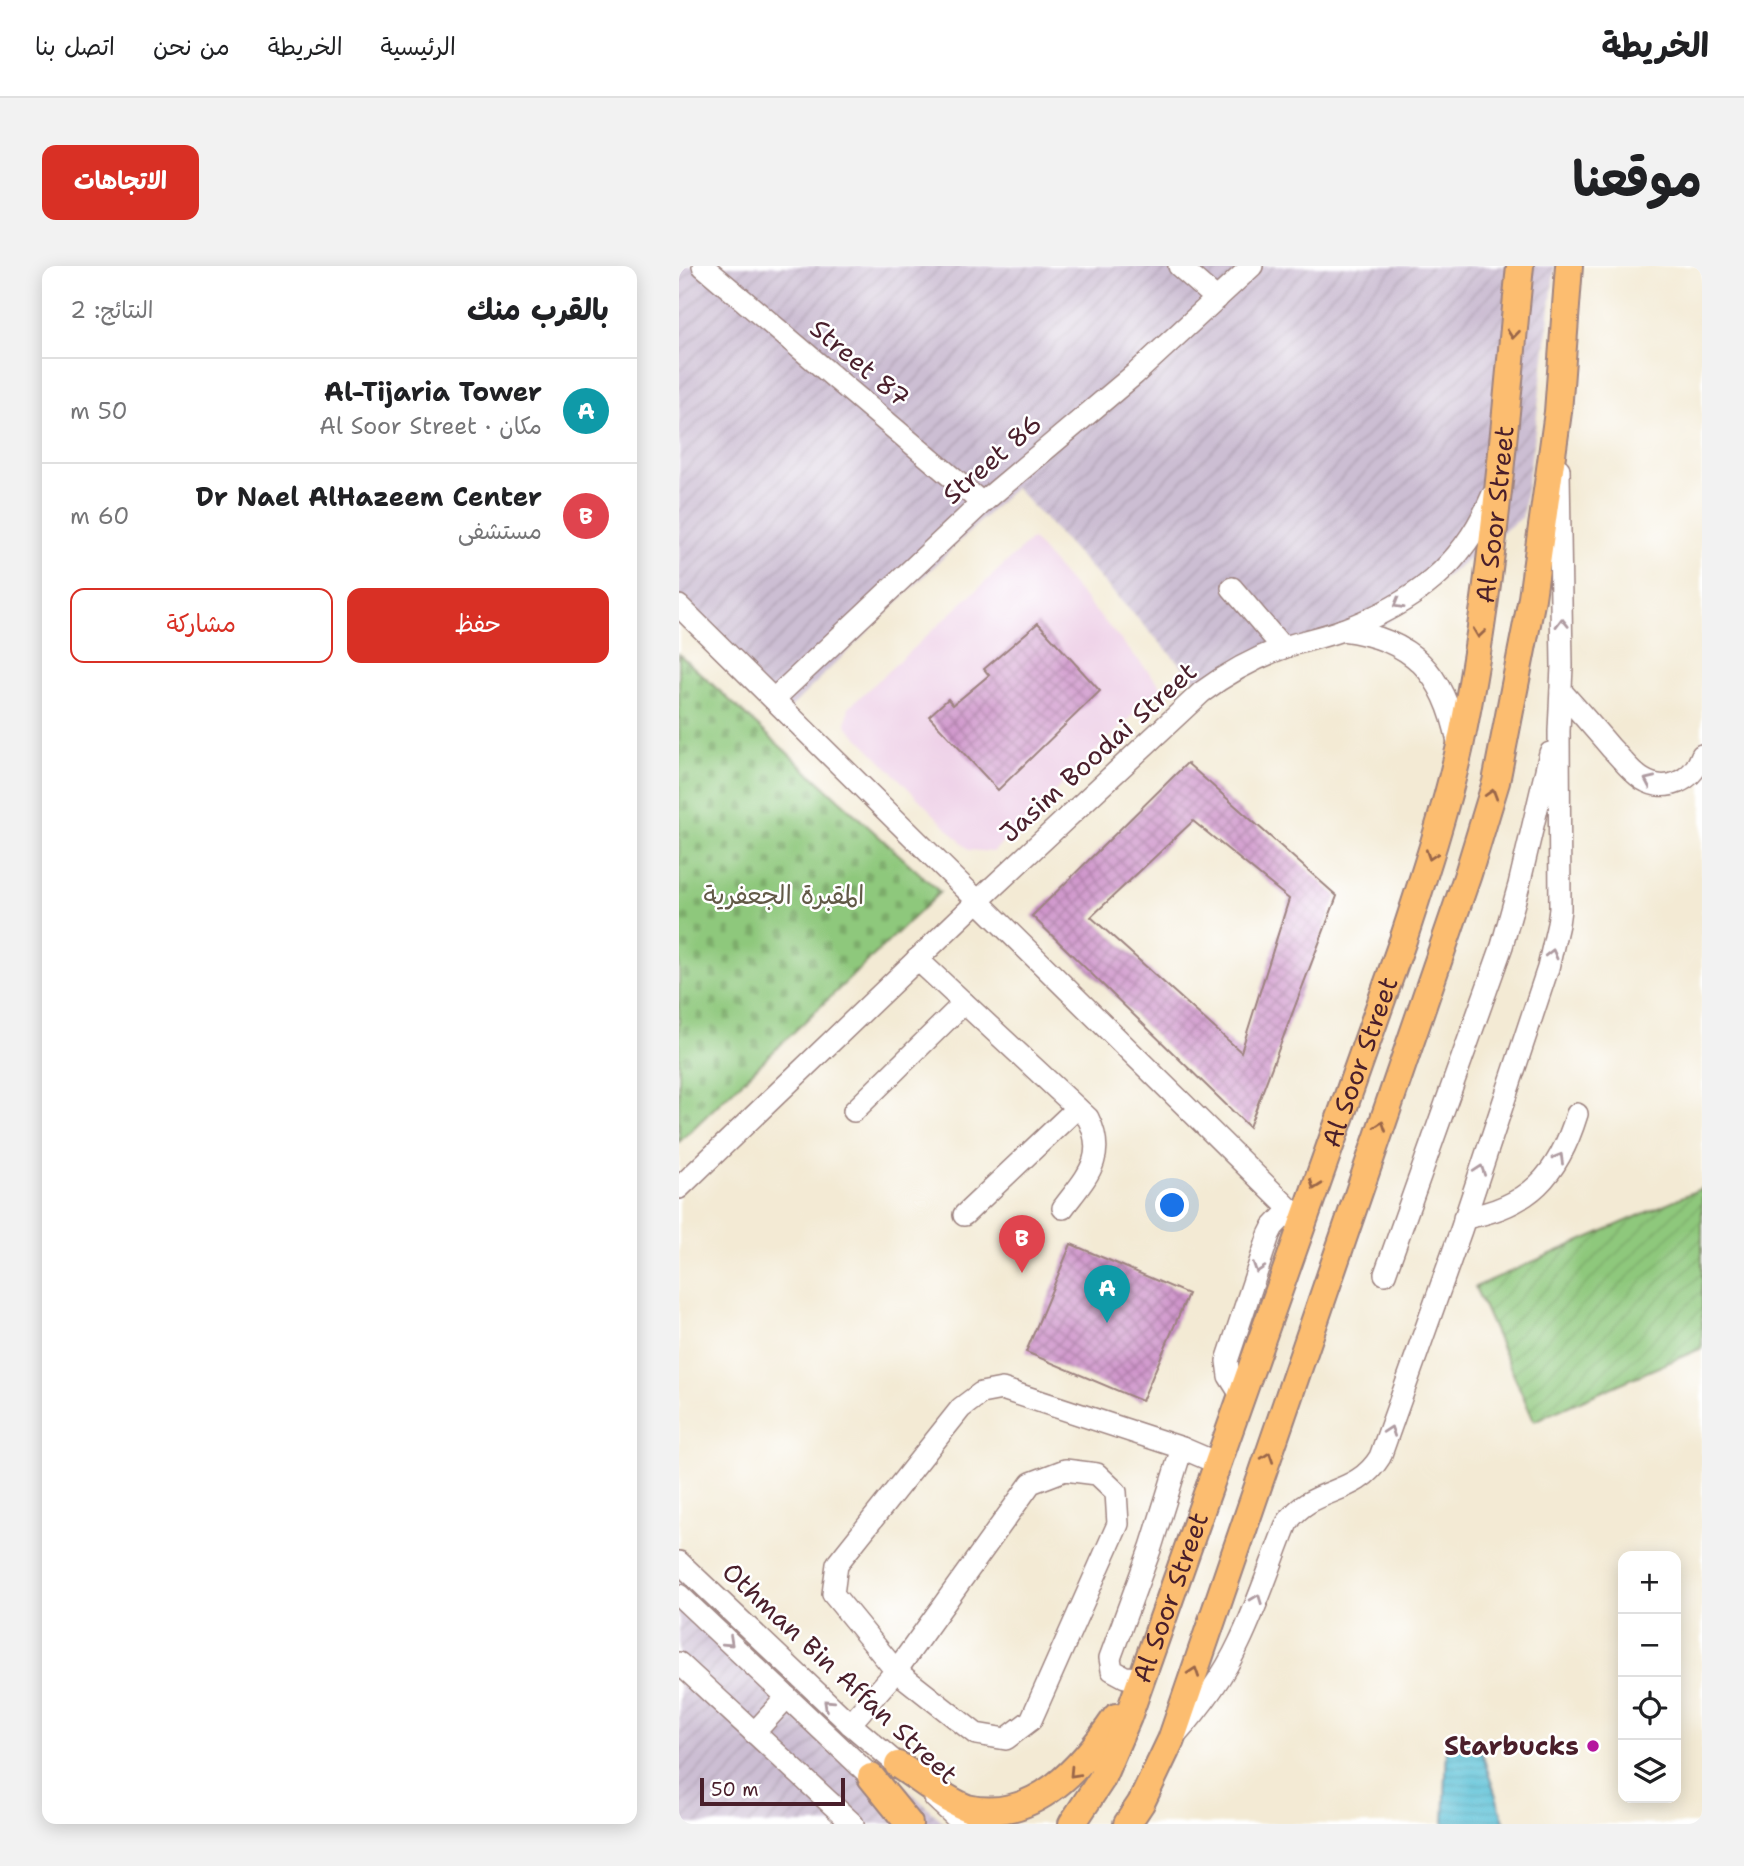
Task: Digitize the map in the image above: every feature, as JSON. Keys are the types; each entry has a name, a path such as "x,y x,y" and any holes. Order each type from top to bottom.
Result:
{"main road":[{"name":"Al Soor Street","path":"1072,1824 1101,1780 1143,1678 1241,1395 1296,1215 1407,928 1434,844 1459,747 1477,651 1499,478 1520,266"},
{"name":"Al Soor Street","path":"1127,1824 1141,1803 1171,1740 1468,874 1496,782 1532,598 1557,412 1569,266"},
{"path":"898,1765 970,1810 1000,1813 1021,1808 1053,1793 1071,1777 1087,1759 1143,1678"},
{"path":"871,1777 909,1824"}],"street":[{"name":"Street 87","path":"703,266 982,503"},
{"path":"1179,266 1217,299"},
{"name":"Street 86","path":"774,699 982,503 1135,374 1251,266"},
{"path":"1171,1740 1202,1704 1229,1664 1287,1522 1311,1500 1357,1483 1366,1476 1380,1457 1548,968 1560,909 1559,731 1562,642 1557,412"},
{"name":"Jasim Boodai Street","path":"679,1188 979,900 1202,692 1262,656 1342,630 1400,603 1447,568 1476,531 1499,478"},
{"path":"1232,588 1283,648"},
{"path":"679,606 1296,1215"},
{"name":"Jasim Boodai Street","path":"1342,630 1390,641 1402,647 1425,667 1449,705 1459,747"},
{"path":"1561,691 1628,767 1652,783 1663,786 1685,779 1693,772 1702,755"},
{"path":"1385,1275 1499,956 1522,874 1549,757 1559,731"},
{"path":"917,959 1088,1118 1094,1130 1097,1149 1092,1170 1063,1208"},
{"path":"854,1111 964,1003"},
{"path":"964,1215 1077,1108"},
{"path":"1464,1218 1488,1214 1510,1206 1529,1193 1546,1177 1560,1158 1577,1114"},
{"path":"850,1724 896,1671 1031,1483 1065,1470 1097,1474 1116,1492 1118,1524 1031,1720 1006,1739 976,1734 896,1671 833,1594 838,1564 961,1408 982,1393 1002,1389 1182,1448 1217,1463"},
{"path":"1143,1678 1125,1677 1112,1670 1110,1658 1151,1547 1182,1448"},
{"name":"Othman Bin Affan Street","path":"679,1562 850,1724 963,1824"},
{"name":"Othman Bin Affan Street","path":"679,1595 919,1824"},
{"path":"679,1663 853,1824"},
{"path":"754,1733 787,1697"}],"shaded area":[{"path":"679,266 1555,266 1522,517 1378,630 1285,652 1209,695 1015,487 788,710 679,610"},
{"path":"1032,539 1162,687 993,852 969,850 846,725 849,707"},
{"path":"679,1575 945,1824 679,1824"}],"green space":[{"name":"المقبرة الجعفرية","path":"679,654 940,892 679,1142"},
{"path":"1702,1188 1702,1348 1534,1421 1475,1287"}],"water":[{"path":"1455,1742 1473,1742 1482,1753 1505,1824 1444,1824 1447,1748"}],"building":[{"path":"1038,623 1100,691 998,790 929,716 948,699 953,705 989,675 984,669"},
{"path":"1187,763 1337,896 1249,1127 1032,916","holes":["1193,821 1289,899 1241,1052 1091,917"]},
{"path":"1071,1244 1188,1294 1142,1401 1026,1352"}],"place":[{"name":"Dr Nael AlHazeem Center","path":"1022,1273"},
{"name":"Al-Tijaria Tower","path":"1107,1323"},
{"name":"Starbucks","path":"1593,1746"}]}
